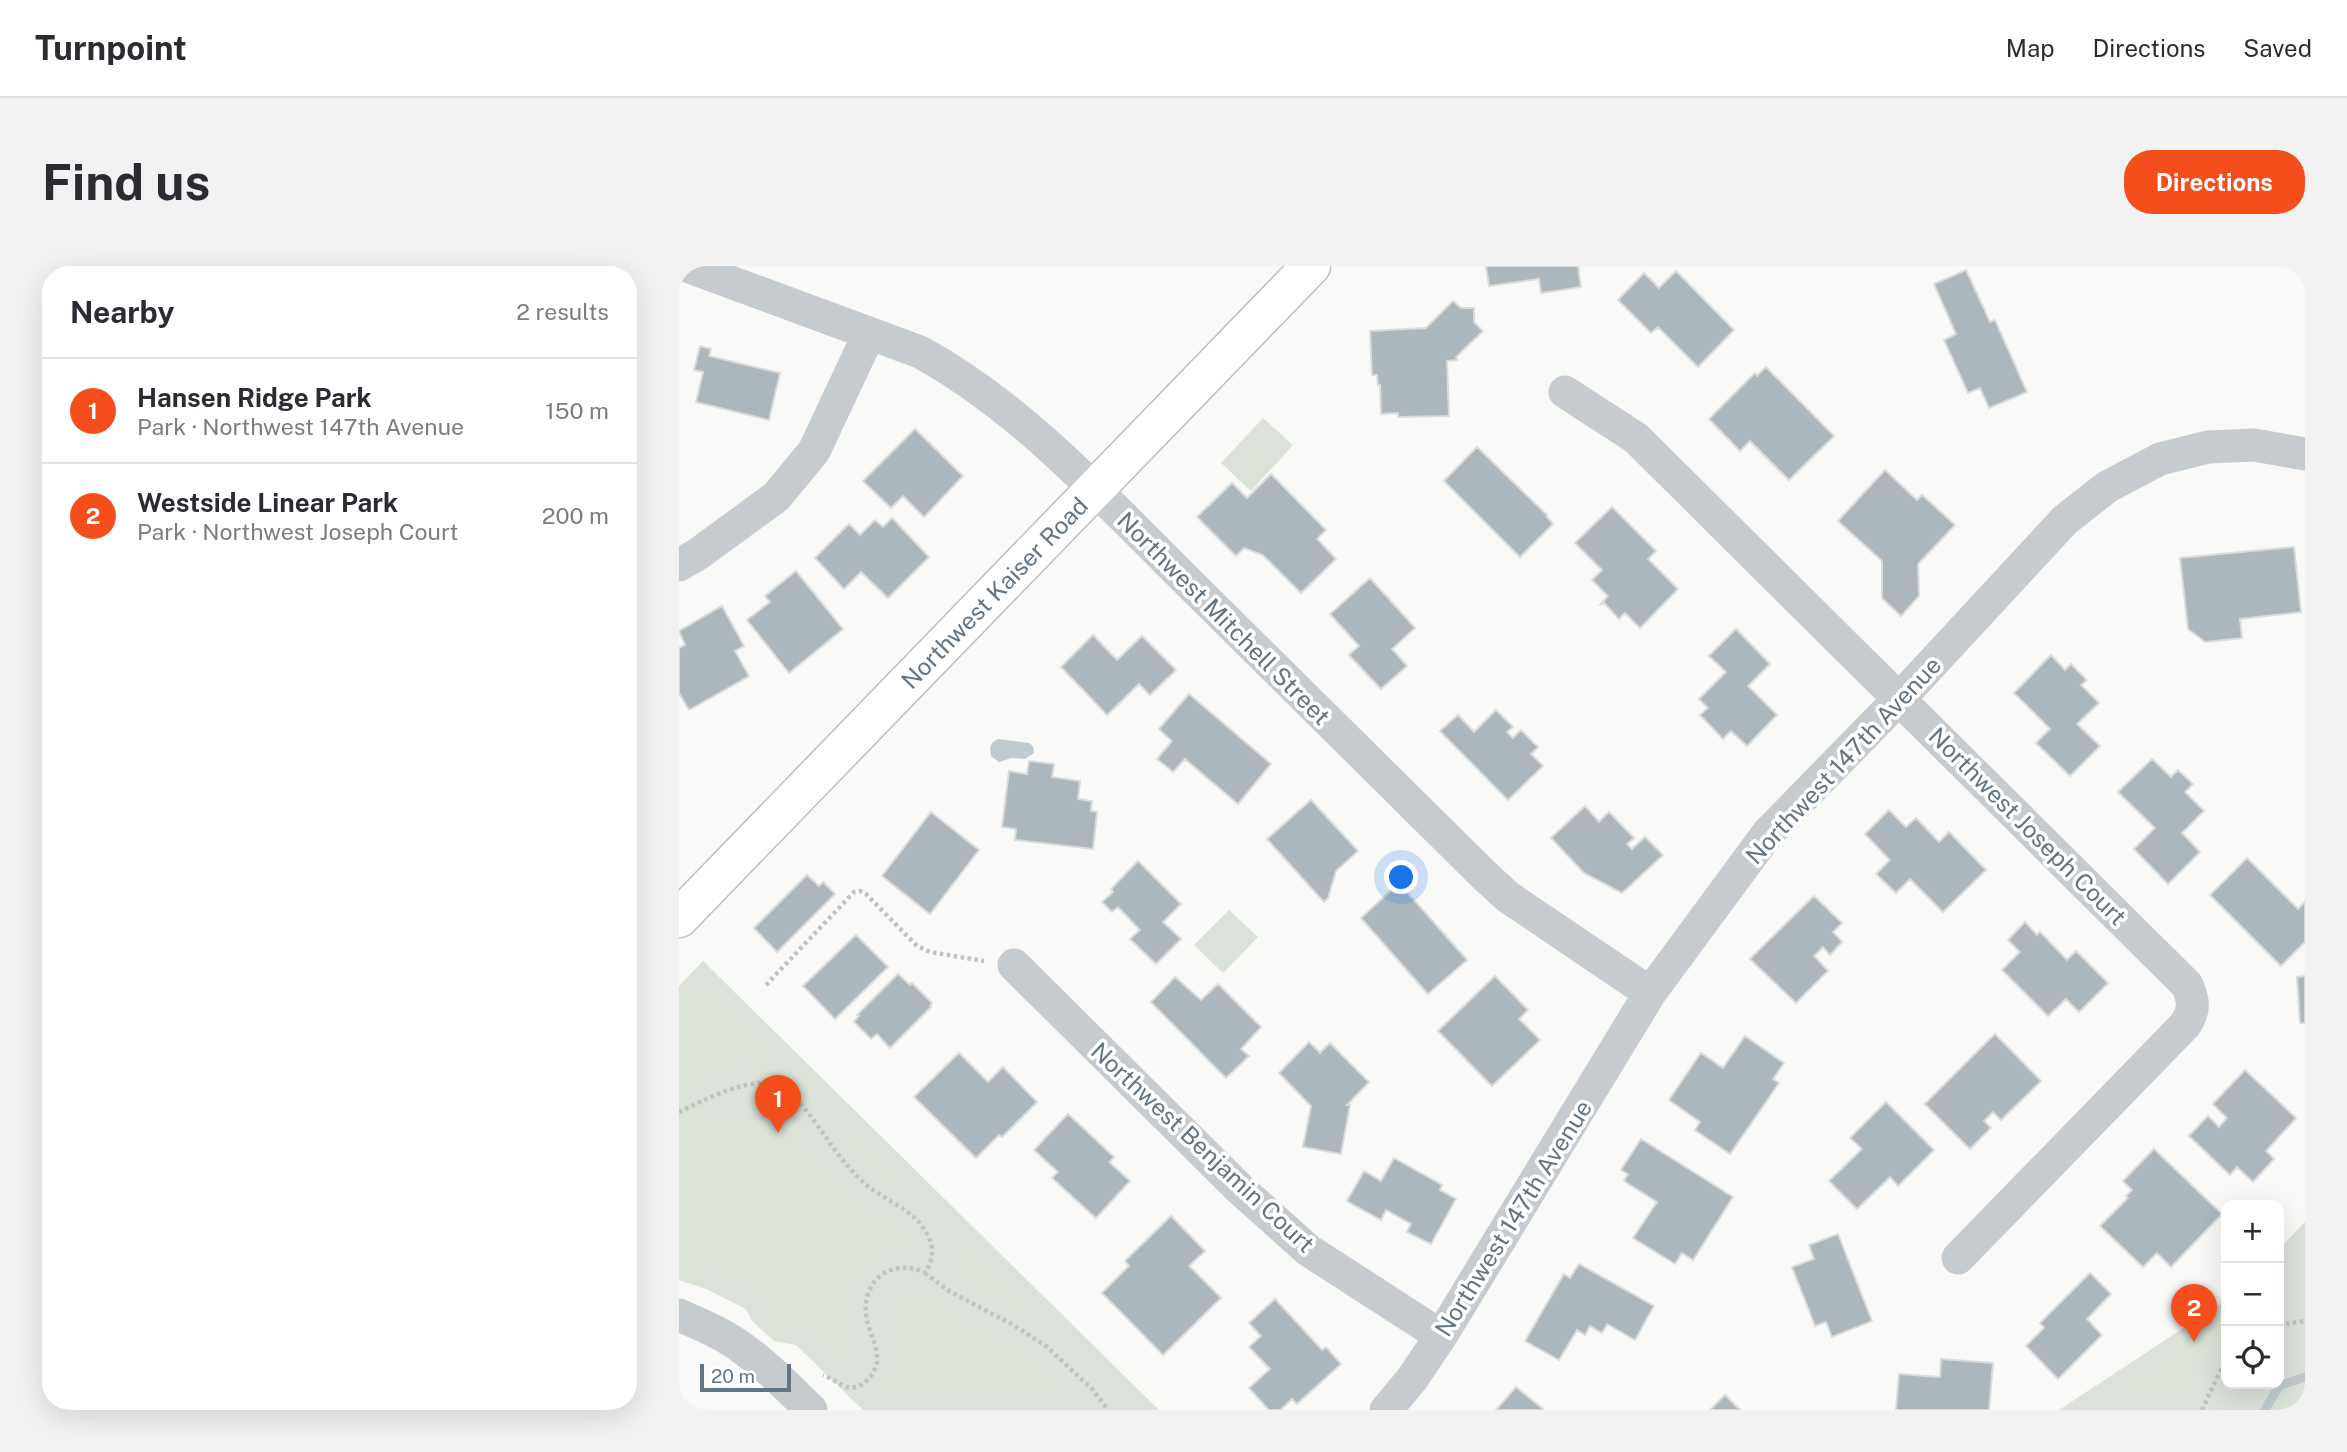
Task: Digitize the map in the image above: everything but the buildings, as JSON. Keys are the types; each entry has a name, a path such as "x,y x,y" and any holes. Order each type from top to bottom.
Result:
{"main road":[{"name":"Northwest Kaiser Road","path":"679,918 1311,266"}],"street":[{"name":"Northwest Mitchell Street","path":"687,266 920,352 954,370 997,401 1095,490 1508,897 1650,993"},
{"path":"679,565 776,497 814,451 869,334"},
{"name":"Northwest Joseph Court","path":"1565,392 1636,438 2187,985 2194,1001 2192,1015 2185,1024 1958,1258"},
{"name":"Northwest 147th Avenue","path":"1386,1410 1412,1379 1441,1336 1650,993 1768,833 1899,698 2065,520 2107,487 2160,459 2208,447 2254,445 2305,454"},
{"name":"Northwest Benjamin Court","path":"1014,965 1240,1189 1308,1250 1441,1336"},
{"path":"679,1315 723,1335 745,1349 811,1410"}],"path":[{"path":"766,985 854,892 860,891 917,946 949,956 1014,965"},
{"path":"679,1112 752,1084 775,1085 811,1117 866,1185 923,1226 933,1253 931,1265 925,1273"},
{"path":"819,1373 849,1388 859,1387 871,1376 877,1362 865,1315 870,1288 880,1275 897,1268 915,1268 1045,1346 1092,1390 1108,1410"},
{"path":"2284,1324 2305,1321"},
{"path":"2202,1410 2221,1369"}],"shaded area":[{"path":"1263,418 1293,445 1251,491 1221,463"},
{"path":"998,739 1029,743 1033,746 1034,753 1025,759 1011,758 999,762 991,756 990,747"},
{"path":"1229,910 1258,937 1223,973 1194,945"},
{"path":"703,961 1159,1410 863,1410 796,1345 774,1341 752,1321 746,1309 706,1289 679,1280 679,986"},
{"path":"2305,1222 2305,1410 2059,1410 2221,1303 2221,1389 2284,1389 2284,1244"}],"waterway":[{"path":"2265,1410 2279,1386 2305,1377"}],"place":[{"name":"Hansen Ridge Park","path":"778,1133"},
{"name":"Westside Linear Park","path":"2194,1342"}]}
